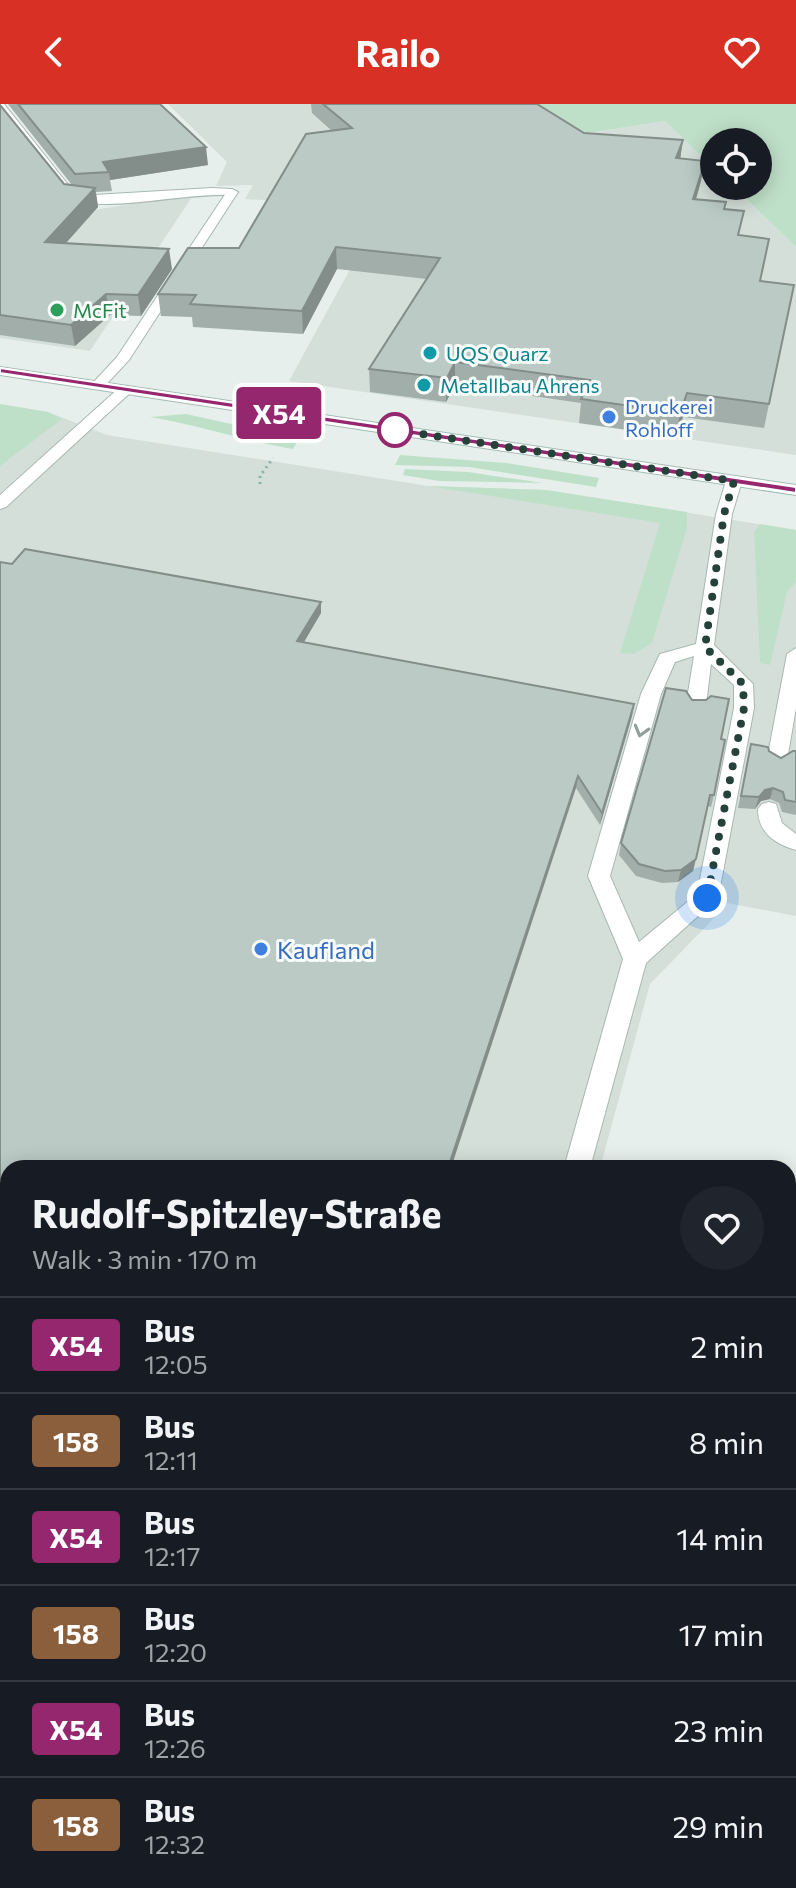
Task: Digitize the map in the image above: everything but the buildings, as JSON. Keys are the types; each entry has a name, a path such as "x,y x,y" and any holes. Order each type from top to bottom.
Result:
{"main road":[{"path":"0,106 74,199 102,202 201,189 232,192 122,360 97,386"},
{"path":"0,371 796,490"},
{"path":"0,525 3,499 125,390"},
{"path":"696,705 724,514 734,481"},
{"path":"635,959 599,876 651,694 667,658 705,647"},
{"path":"579,1160 635,959 707,898 744,708 743,684 705,647"},
{"path":"777,760 796,654"},
{"path":"769,809 768,818 774,829 786,839 796,842"}],"path":[{"path":"260,484 260,476 273,458"}],"shaded area":[{"path":"168,104 516,104 569,136 665,121 700,155 700,200 747,200 796,247 796,455 289,381 384,207 245,199 253,185 216,186 227,162"},
{"path":"194,194 90,351 0,338 0,225"},
{"path":"0,404 48,412 107,435 428,486 546,490 796,530 796,916 722,902 717,915 650,984 602,1160 0,1160"}],"green space":[{"path":"516,104 796,104 796,247 747,200 772,200 772,128 700,128 700,155 665,121 569,136"},
{"path":"0,404 48,412 62,419 0,466"},
{"path":"186,414 299,439 293,449 150,417"},
{"path":"400,455 506,463 599,478 596,487 469,467 395,465"},
{"path":"405,469 468,472 543,483 439,481 403,475"},
{"path":"428,486 546,490 687,512 687,528 652,643 634,654 620,653 660,523"},
{"path":"760,524 796,530 796,582 787,592 770,665 760,663 754,532"}],"bus line":[{"name":"X54","path":"0,371 796,490"}],"place":[{"name":"McFit","path":"57,310"},
{"name":"UQS Quarz","path":"430,353"},
{"name":"Metallbau Ahrens","path":"424,385"},
{"name":"Druckerei Rohloff","path":"609,417"},
{"name":"Kaufland","path":"261,949"}],"route":[{"path":"395,430 734,481 724,514 705,647 743,684 744,708 707,898"}]}
